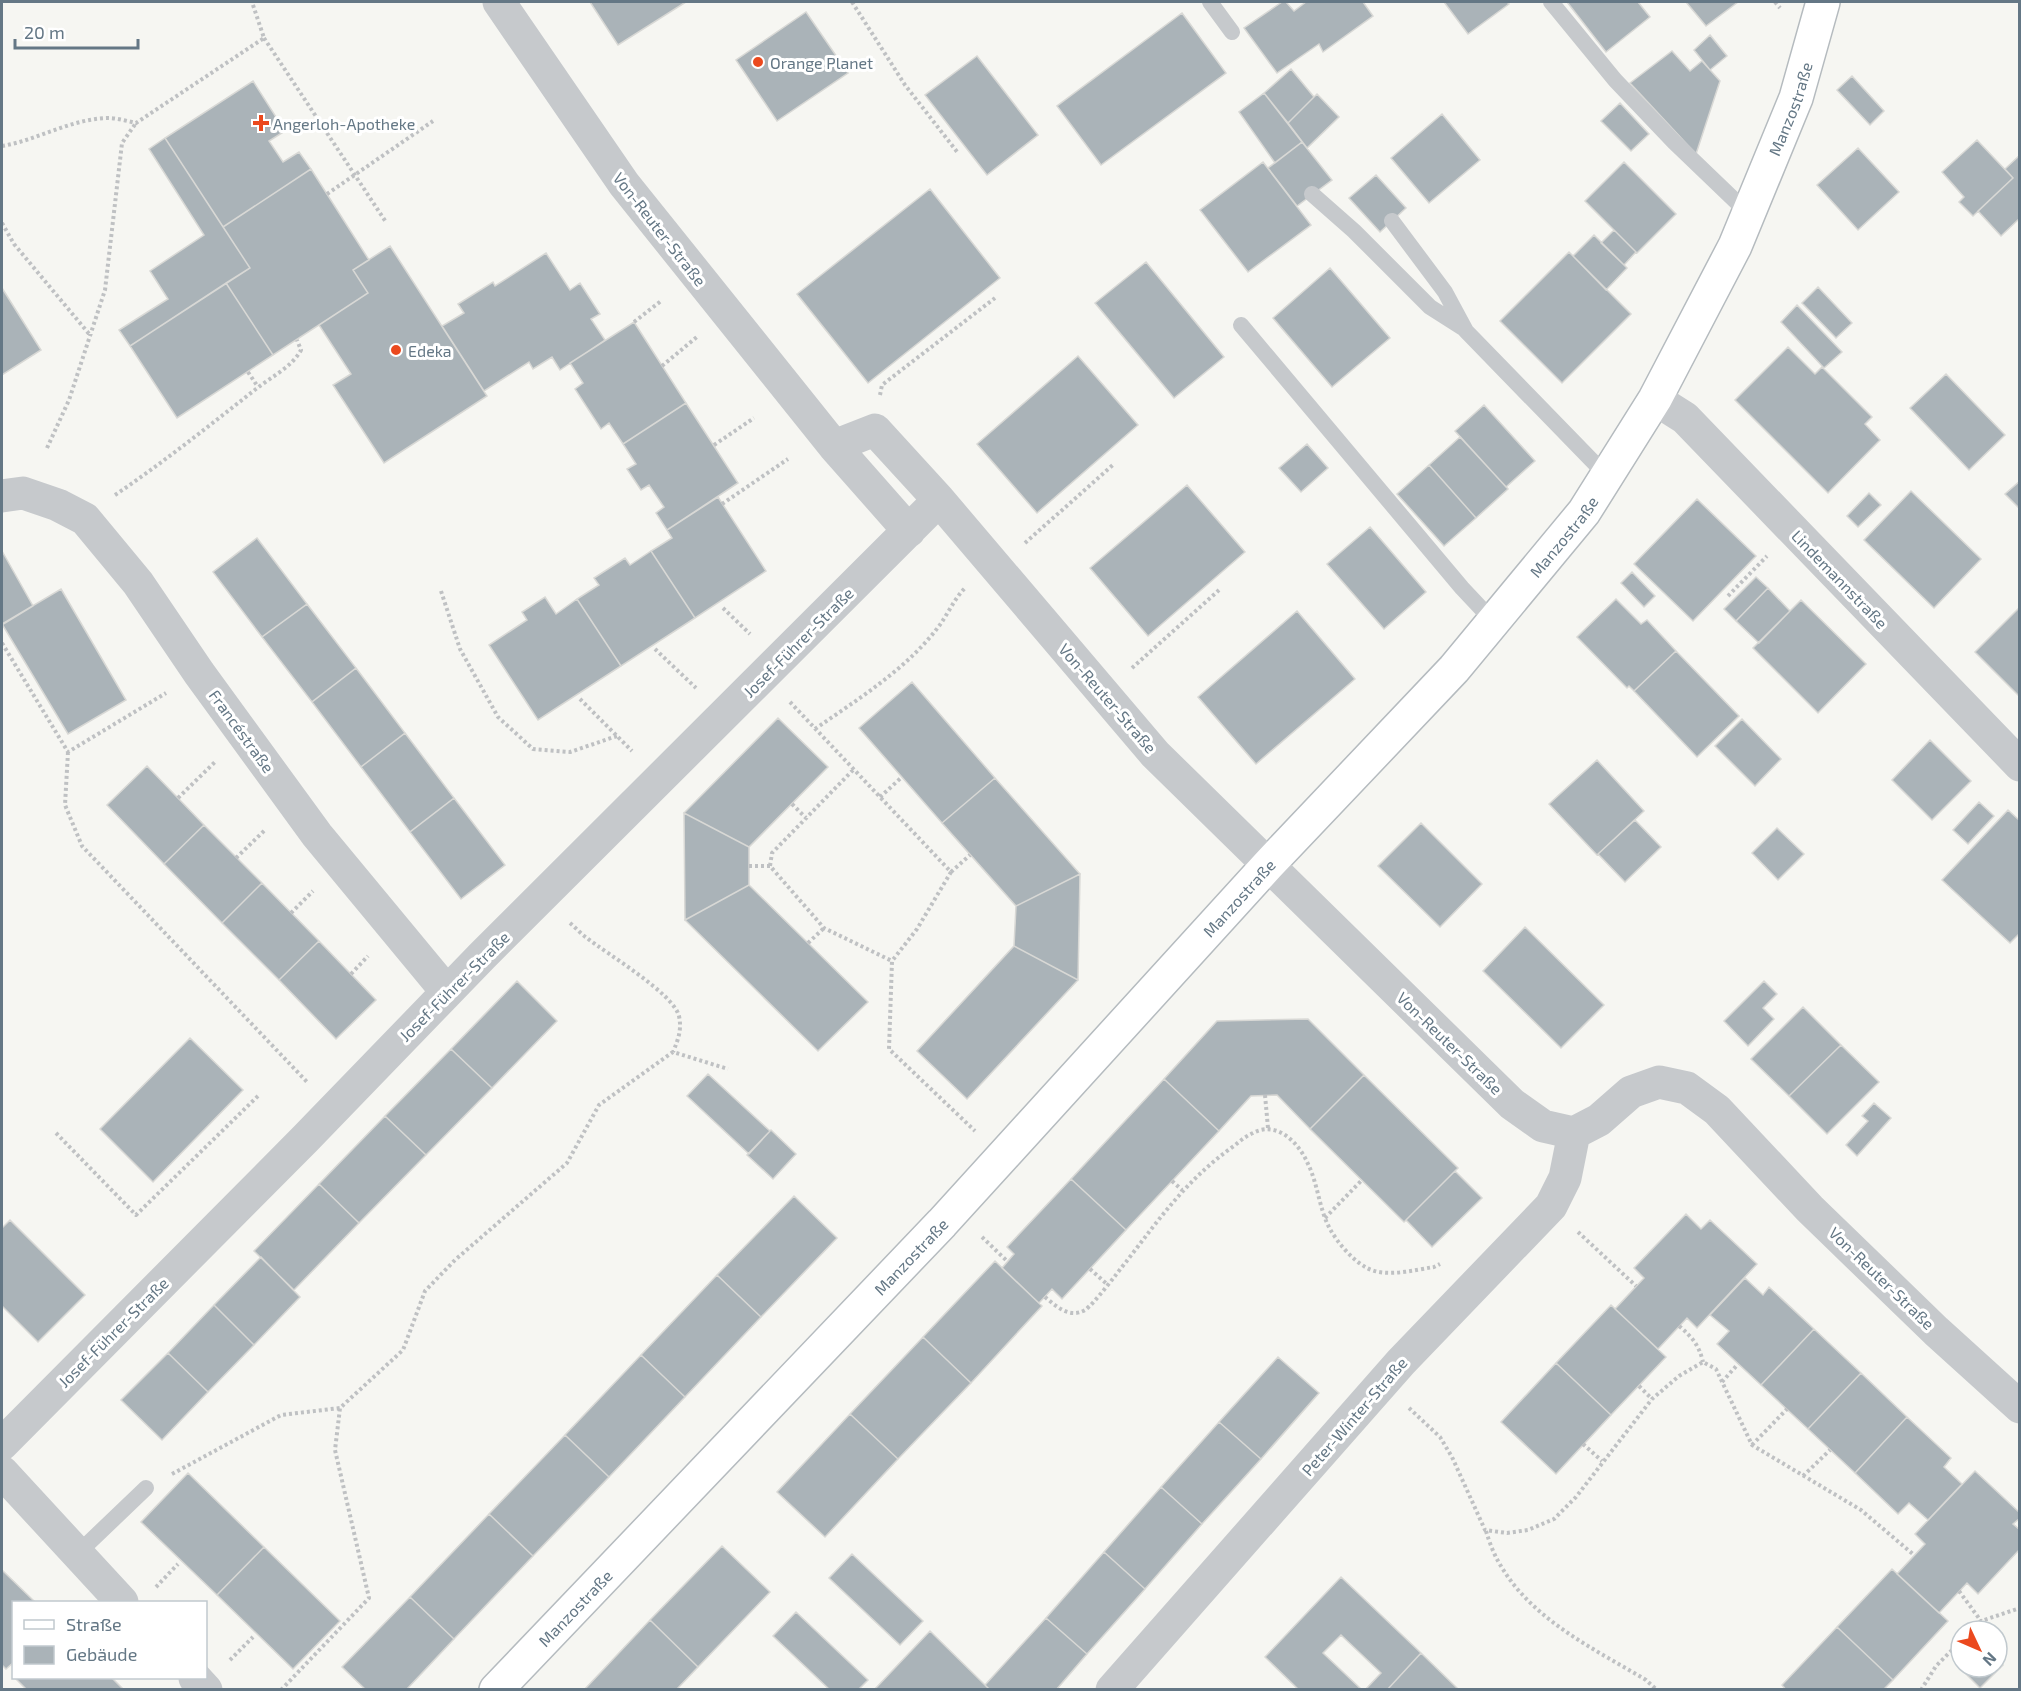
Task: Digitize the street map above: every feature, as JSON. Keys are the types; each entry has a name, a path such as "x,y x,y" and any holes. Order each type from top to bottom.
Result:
{"street":[{"name":"Von-Reuter-Straße","path":"499,2 617,175 834,446 909,531"},
{"name":"Manzostraße","path":"496,1689 942,1223 1268,866 1454,669 1584,512 1655,399 1735,246 1796,98 1823,2"},
{"name":"Lindemannstraße","path":"1655,399 1685,418 2019,765"},
{"name":"Von-Reuter-Straße","path":"875,430 939,500 1155,754 1512,1104 1543,1126 1574,1133 1599,1120 1631,1092 1659,1082 1687,1088 1717,1110 1810,1209 1936,1331 2019,1407"},
{"path":"834,446 875,430"},
{"name":"Francéstraße","path":"12,494 58,505 85,519 138,583 199,673 317,835 447,992"},
{"path":"909,531 939,500"},
{"name":"Josef-Führer-Straße","path":"2,1444 447,992 909,531"},
{"name":"Peter-Winter-Straße","path":"1129,1684 1382,1383 1551,1206 1565,1178 1574,1133"},
{"path":"2,1472 76,1555 137,1597"}],"lane":[{"path":"1210,2 1232,32"},
{"path":"1551,2 1615,80 1674,142 1749,214"},
{"path":"1312,194 1354,231 1430,307 1466,331 1607,476"},
{"path":"1392,221 1445,292 1466,331"},
{"path":"1241,325 1454,579 1493,621"},
{"path":"76,1555 146,1488"}],"path":[{"path":"252,2 264,38 386,222"},
{"path":"852,2 905,85 958,153"},
{"path":"46,448 69,400 105,290 122,143 136,123 264,38"},
{"path":"2,146 70,124 108,118 136,123"},
{"path":"327,194 433,121"},
{"path":"2,223 14,244 90,336"},
{"path":"875,430 882,385 995,298"},
{"path":"634,322 661,301"},
{"path":"662,366 727,312"},
{"path":"85,519 297,358 301,350 297,340"},
{"path":"248,372 258,387"},
{"path":"714,445 754,418"},
{"path":"722,504 788,459"},
{"path":"1021,546 1114,464"},
{"path":"1728,596 1747,576"},
{"path":"815,729 873,689 914,654 939,627 963,589 968,586"},
{"path":"1129,671 1219,590"},
{"path":"441,591 460,649 498,717 532,749 570,752 617,736"},
{"path":"2,643 68,752 65,805 82,846 333,1110"},
{"path":"656,649 724,716"},
{"path":"765,675 951,872"},
{"path":"68,752 167,693"},
{"path":"580,699 660,779"},
{"path":"178,798 217,760"},
{"path":"770,866 772,853 853,770"},
{"path":"880,797 902,777"},
{"path":"792,804 806,818"},
{"path":"236,858 267,828"},
{"path":"970,855 951,872 917,929 892,961 889,1049 979,1135"},
{"path":"749,866 770,866 824,928 892,961"},
{"path":"291,913 314,891"},
{"path":"146,1488 281,1415 340,1408 403,1350 425,1292 454,1260 567,1163 599,1105 673,1052 680,1035 679,1014 663,994 622,961 586,938 566,918"},
{"path":"808,943 824,928"},
{"path":"673,1052 728,1069"},
{"path":"56,1133 136,1215 260,1094"},
{"path":"1265,1095 1268,1128"},
{"path":"1045,1297 1060,1310 1071,1314 1085,1310 1108,1285 1182,1190 1215,1159 1254,1132 1268,1128 1282,1132 1296,1144 1308,1164 1329,1228 1341,1245 1368,1269 1388,1273 1434,1267 1444,1263"},
{"path":"1325,1218 1362,1180"},
{"path":"1172,1181 1182,1190"},
{"path":"1551,1206 1636,1286"},
{"path":"981,1237 1007,1261"},
{"path":"1090,1269 1108,1285"},
{"path":"1679,1326 1694,1339 1700,1348 1703,1362"},
{"path":"1485,1530 1507,1533 1528,1530 1554,1519 1576,1497 1652,1399 1679,1377 1703,1362"},
{"path":"1703,1362 1716,1368 1752,1445 1861,1510 1914,1555"},
{"path":"1722,1382 1738,1364"},
{"path":"1382,1383 1440,1437 1452,1457 1498,1561 1526,1599 1560,1629 1646,1680 1657,1689"},
{"path":"1639,1386 1652,1399"},
{"path":"281,1689 369,1598 335,1450 340,1408"},
{"path":"1752,1445 1786,1409"},
{"path":"1583,1444 1602,1461"},
{"path":"1803,1476 1830,1450"},
{"path":"137,1597 178,1564"},
{"path":"1959,1591 1980,1619"},
{"path":"1987,1619 2019,1608"},
{"path":"208,1678 253,1637"},
{"path":"1921,1689 1936,1666 1949,1653"}],"building":[{"path":"590,2 686,2 618,45"},
{"path":"1282,2 1286,2 1294,11 1306,2 1363,2 1373,16 1323,52 1319,44 1277,73 1244,28"},
{"path":"1444,2 1507,2 1509,4 1468,34"},
{"path":"1567,2 1638,2 1650,17 1606,52"},
{"path":"1686,2 1738,2 1706,26"},
{"path":"806,12 848,73 777,121 736,60"},
{"path":"1182,13 1226,73 1101,165 1057,106"},
{"path":"1710,35 1727,56 1710,70 1694,50"},
{"path":"1672,51 1690,71 1702,61 1720,81 1696,154 1630,83"},
{"path":"977,56 1038,135 987,175 925,95"},
{"path":"1291,69 1314,97 1288,123 1264,93"},
{"path":"1852,76 1884,111 1870,125 1837,90"},
{"path":"253,81 285,131 269,141 283,162 299,152 311,169 223,227 165,138"},
{"path":"1264,93 1302,142 1275,163 1239,112"},
{"path":"1317,94 1339,117 1307,148 1288,123"},
{"path":"1620,103 1649,134 1631,151 1601,121"},
{"path":"1442,114 1480,160 1429,203 1391,158"},
{"path":"165,138 250,268 130,346 119,330 168,299 150,271 204,235 149,149"},
{"path":"1977,140 2013,178 1973,216 1959,202 1964,197 1942,172"},
{"path":"1302,142 1332,180 1297,206 1268,168"},
{"path":"1858,148 1899,192 1858,230 1817,185"},
{"path":"2020,155 2020,218 2001,236 1978,211 2013,178 2005,169"},
{"path":"1263,162 1311,225 1248,272 1200,210"},
{"path":"1624,162 1676,214 1637,253 1585,201"},
{"path":"311,169 369,260 353,270 368,293 273,355 226,283 250,268 223,227"},
{"path":"1376,175 1406,208 1380,232 1349,198"},
{"path":"930,189 1000,278 868,383 797,294"},
{"path":"1614,230 1636,252 1624,265 1601,243"},
{"path":"1594,235 1627,268 1606,290 1573,256"},
{"name":"Edeka","path":"390,246 487,396 384,463 333,385 351,374 319,325 368,293 353,270"},
{"path":"1569,252 1631,314 1562,383 1500,321"},
{"path":"546,253 570,290 580,283 600,314 591,319 605,340 560,370 552,357 533,369 529,362 484,391 442,326 464,313 458,304 493,282 495,286"},
{"path":"1146,262 1224,357 1174,398 1095,303"},
{"path":"1330,268 1390,338 1332,387 1273,318"},
{"path":"226,283 273,355 177,418 130,346"},
{"path":"1818,287 1852,323 1836,338 1802,303"},
{"path":"2,288 41,350 2,375"},
{"path":"1797,305 1842,352 1824,368 1781,322"},
{"path":"634,322 686,403 623,444 609,423 601,429 575,389 583,383 570,363"},
{"path":"1788,347 1815,374 1822,367 1872,417 1865,424 1880,440 1828,493 1735,400"},
{"path":"1078,356 1138,425 1037,513 977,444"},
{"path":"1946,374 2005,435 1969,470 1910,408"},
{"path":"686,403 738,483 667,530 656,513 664,507 649,485 641,490 627,469 636,464 623,444"},
{"path":"1484,405 1535,461 1506,487 1455,431"},
{"path":"1460,437 1508,489 1476,518 1429,465"},
{"path":"1307,444 1328,468 1301,492 1279,468"},
{"path":"1429,465 1476,518 1444,546 1397,494"},
{"path":"2020,481 2020,509 2005,494"},
{"path":"1187,485 1245,552 1148,636 1090,568"},
{"path":"1911,491 1981,559 1934,608 1864,540"},
{"path":"1869,493 1881,505 1858,527 1847,516"},
{"path":"718,497 766,571 695,618 651,551 672,538 667,530"},
{"path":"1697,499 1756,556 1693,621 1634,564"},
{"path":"1370,527 1426,592 1384,629 1327,564"},
{"path":"257,538 307,604 262,637 213,572"},
{"path":"2,551 33,606 2,625"},
{"path":"651,551 695,618 621,666 577,599 599,585 594,578 625,558 630,565"},
{"path":"1632,572 1655,596 1644,607 1621,583"},
{"path":"1756,577 1768,588 1736,621 1724,609"},
{"path":"1768,588 1790,611 1759,643 1736,621"},
{"path":"61,589 126,700 68,734 2,624"},
{"path":"545,597 556,614 577,599 621,666 538,720 489,645 527,620 522,612"},
{"path":"1616,599 1641,624 1647,620 1676,651 1634,691 1629,686 1627,688 1577,637"},
{"path":"1801,600 1866,664 1818,713 1753,648"},
{"path":"307,604 356,668 312,702 262,637"},
{"path":"2020,607 2020,697 1975,652"},
{"path":"1297,611 1355,679 1256,764 1198,697"},
{"path":"1676,651 1739,716 1697,757 1634,691"},
{"path":"356,668 405,733 361,767 312,702"},
{"path":"912,682 995,778 942,823 859,728"},
{"path":"778,718 828,767 749,847 684,813"},
{"path":"1742,719 1781,759 1755,786 1715,746"},
{"path":"405,733 454,798 410,832 361,767"},
{"path":"1930,740 1971,781 1932,820 1892,780"},
{"path":"1597,760 1644,811 1597,855 1549,804"},
{"path":"147,766 204,825 164,864 107,805"},
{"path":"995,778 1080,874 1016,906 942,823"},
{"path":"454,798 505,865 461,899 410,832"},
{"path":"1979,802 1994,816 1968,844 1953,830"},
{"path":"2008,810 2020,821 2020,933 2010,943 1942,880"},
{"path":"684,813 749,847 749,885 685,920"},
{"path":"1635,820 1661,847 1625,882 1598,854"},
{"path":"1421,823 1482,884 1440,927 1378,866"},
{"path":"204,825 262,883 222,923 164,864"},
{"path":"1777,828 1804,854 1778,880 1752,853"},
{"path":"1080,874 1078,980 1014,946 1016,906"},
{"path":"262,883 319,941 279,980 222,923"},
{"path":"749,885 868,1002 818,1051 685,920"},
{"path":"1525,927 1604,1005 1561,1048 1483,971"},
{"path":"319,941 376,1000 336,1039 279,980"},
{"path":"1014,946 1078,980 967,1099 917,1051"},
{"path":"517,981 557,1021 492,1088 451,1049"},
{"path":"1764,981 1777,994 1763,1008 1774,1019 1748,1046 1724,1021"},
{"path":"1803,1007 1841,1045 1789,1096 1751,1059"},
{"path":"1308,1019 1364,1075 1310,1129 1277,1095 1251,1096 1219,1131 1164,1079 1217,1021"},
{"path":"190,1038 243,1090 153,1182 100,1129"},
{"path":"1841,1045 1879,1082 1827,1134 1789,1096"},
{"path":"451,1049 492,1088 426,1155 385,1116"},
{"path":"708,1074 770,1131 749,1154 687,1096"},
{"path":"1364,1075 1458,1168 1404,1222 1310,1129"},
{"path":"1164,1079 1219,1131 1126,1230 1071,1179"},
{"path":"1874,1103 1891,1118 1857,1156 1846,1145 1868,1121 1862,1116"},
{"path":"385,1116 426,1155 359,1223 319,1184"},
{"path":"771,1130 796,1154 773,1179 747,1155"},
{"path":"1455,1171 1482,1198 1432,1247 1406,1220"},
{"path":"1071,1179 1126,1230 1062,1299 1052,1289 1039,1303 1002,1268 1014,1254 1007,1247"},
{"path":"319,1184 359,1223 294,1290 254,1251"},
{"path":"794,1196 837,1238 761,1317 717,1275"},
{"path":"1686,1214 1701,1229 1710,1220 1757,1264 1697,1328 1687,1318 1658,1349 1615,1309 1644,1278 1634,1268"},
{"path":"10,1220 85,1295 38,1342 2,1306 2,1228"},
{"path":"261,1257 300,1297 254,1345 214,1305"},
{"path":"995,1261 1042,1306 971,1383 923,1337"},
{"path":"717,1275 761,1317 685,1397 641,1355"},
{"path":"1745,1278 1763,1295 1769,1287 1814,1329 1761,1385 1717,1344 1729,1331 1710,1315"},
{"path":"214,1305 254,1345 208,1392 168,1353"},
{"path":"1611,1305 1666,1357 1611,1415 1556,1363"},
{"path":"1814,1329 1861,1373 1808,1429 1761,1385"},
{"path":"923,1337 971,1383 898,1459 850,1414"},
{"path":"168,1353 208,1392 162,1440 121,1400"},
{"path":"641,1355 685,1397 609,1477 565,1435"},
{"path":"1278,1357 1319,1393 1261,1459 1219,1422"},
{"path":"1556,1363 1611,1415 1556,1474 1501,1422"},
{"path":"1861,1373 1907,1417 1855,1473 1808,1429"},
{"path":"850,1414 898,1459 825,1537 777,1492"},
{"path":"1907,1417 1951,1458 1944,1467 1962,1484 1928,1520 1909,1503 1898,1514 1855,1473"},
{"path":"1219,1422 1261,1459 1202,1524 1161,1487"},
{"path":"565,1435 609,1477 533,1556 489,1514"},
{"path":"1975,1471 2020,1513 2020,1518 2013,1524 2020,1530 2020,1549 1978,1594 1967,1583 1939,1613 1897,1574 1925,1544 1915,1534"},
{"path":"188,1473 264,1547 217,1595 141,1522"},
{"path":"1161,1487 1202,1524 1145,1589 1104,1552"},
{"path":"489,1514 533,1556 454,1639 410,1597"},
{"path":"722,1546 770,1592 698,1667 650,1620"},
{"path":"264,1547 340,1621 293,1669 217,1595"},
{"path":"1104,1552 1145,1589 1087,1654 1046,1618"},
{"path":"852,1554 923,1621 900,1645 829,1578"},
{"path":"1892,1569 1948,1621 1893,1680 1837,1627"},
{"path":"2,1570 34,1601 12,1601 12,1664 6,1669 2,1665"},
{"path":"1341,1577 1421,1653 1387,1690 1365,1690 1381,1673 1341,1635 1323,1653 1362,1690 1299,1690 1265,1657"},
{"path":"410,1597 454,1639 406,1690 366,1690 342,1667"},
{"path":"796,1612 868,1680 858,1690 830,1690 773,1636"},
{"path":"1046,1618 1087,1654 1056,1690 990,1690 985,1685"},
{"path":"650,1620 698,1667 676,1690 584,1690"},
{"path":"1837,1627 1893,1680 1883,1690 1786,1690 1782,1685"},
{"path":"930,1631 985,1685 990,1690 874,1690"},
{"path":"1421,1653 1459,1690 1387,1690"},
{"path":"16,1679 113,1679 124,1690 27,1690"},
{"path":"1971,1679 1989,1679 1980,1688"}],"place":[{"name":"Orange Planet","path":"758,62"},
{"name":"Angerloh-Apotheke","path":"261,123"},
{"name":"Edeka","path":"396,350"}]}
